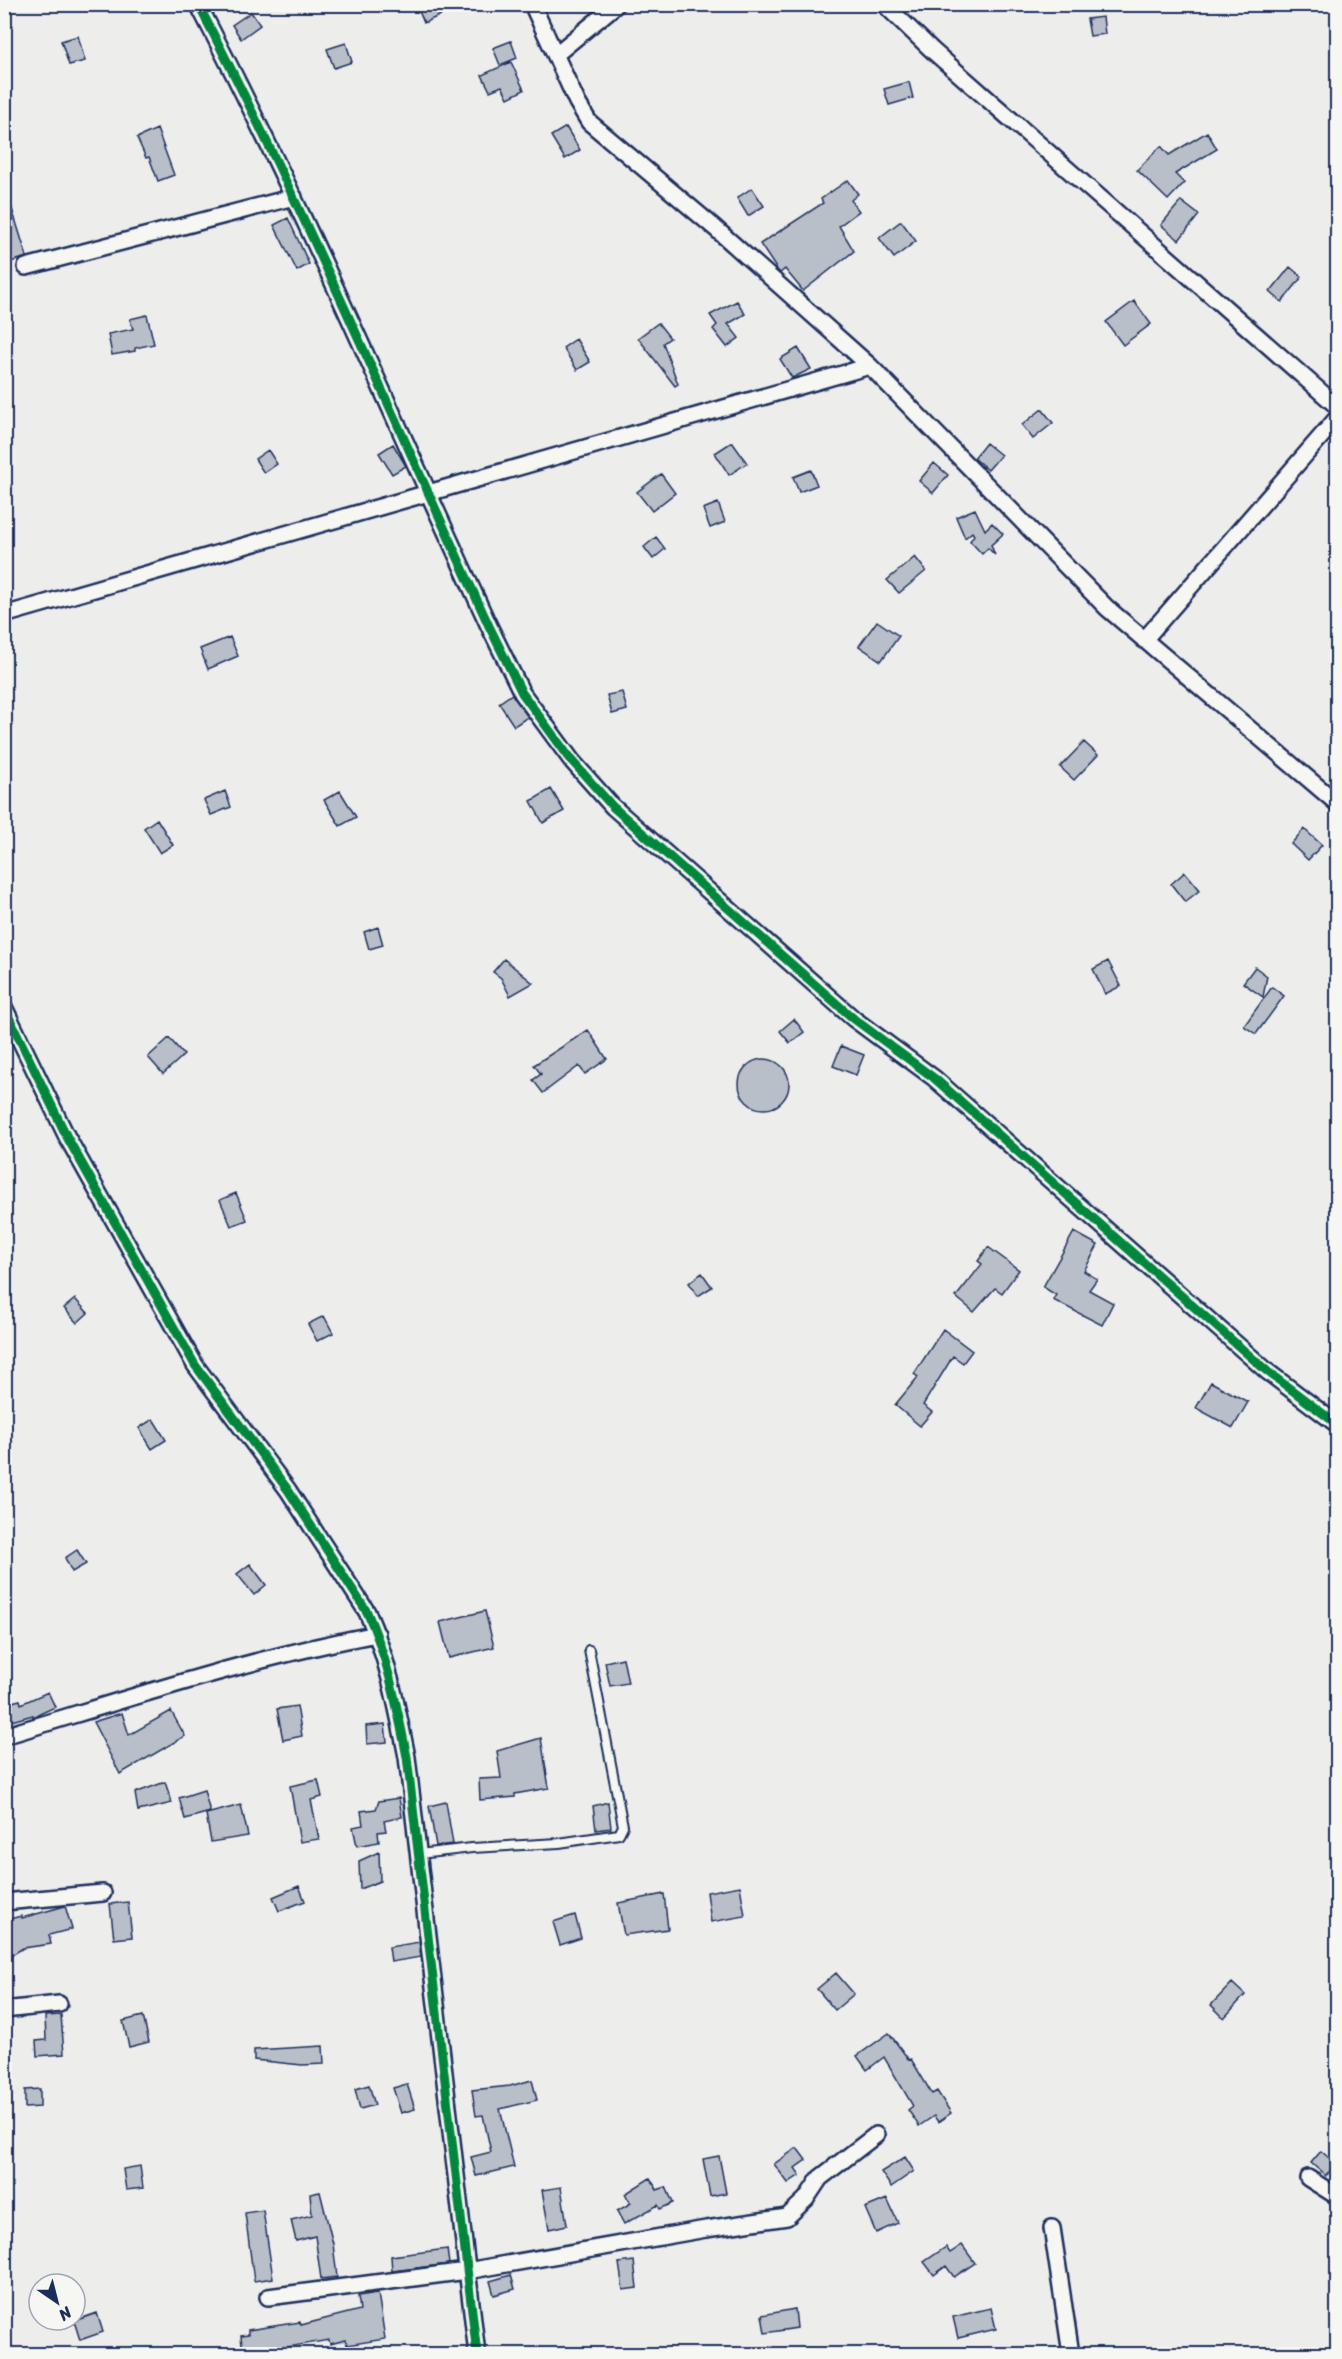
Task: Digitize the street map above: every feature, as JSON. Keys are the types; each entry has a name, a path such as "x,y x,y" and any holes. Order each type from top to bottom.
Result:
{"street":[{"path":"198,4 294,197 427,493 522,693 595,789 665,854 854,1019 934,1078 1268,1372 1338,1425"},
{"path":"532,4 588,122 715,228 870,366 1107,608 1338,804"},
{"path":"555,55 617,4"},
{"path":"884,4 933,51 1338,407"},
{"path":"26,267 294,197"},
{"path":"4,615 870,366"},
{"path":"1144,640 1338,417"},
{"path":"4,1007 67,1137 195,1365 288,1490 367,1612 377,1634 398,1710 407,1757 477,2355"},
{"path":"4,1736 153,1691 324,1644 377,1634"},
{"path":"4,1902 103,1893"},
{"path":"4,2010 59,2004"},
{"path":"268,2297 467,2271 787,2217 806,2199 820,2178 876,2135"},
{"path":"1308,2178 1338,2197"},
{"path":"1052,2228 1071,2355"}],"lane":[{"path":"418,1854 559,1843 619,1834 623,1826 589,1650"}],"building":[{"path":"416,4 464,4 424,23"},
{"path":"251,12 260,25 241,39 232,25"},
{"path":"1103,17 1105,34 1090,36 1087,19"},
{"path":"78,36 85,61 69,65 61,41"},
{"path":"511,41 517,58 500,65 493,48"},
{"path":"346,43 352,62 334,68 327,49"},
{"path":"511,62 524,90 508,98 502,86 490,91 482,75"},
{"path":"909,82 913,98 889,105 884,89"},
{"path":"566,127 580,150 565,159 551,136"},
{"path":"157,129 174,175 158,181 149,157 146,158 137,138"},
{"path":"1207,132 1217,149 1175,174 1184,183 1168,200 1137,170 1161,146 1169,155"},
{"path":"848,180 858,194 851,200 859,211 839,226 854,251 803,291 785,269 780,273 778,271 760,244 823,203 821,199"},
{"path":"752,188 764,206 748,216 737,198"},
{"path":"8,196 27,257 4,264 4,197"},
{"path":"1181,201 1199,215 1179,240 1161,225"},
{"path":"288,218 309,264 297,271 274,225"},
{"path":"901,221 916,241 894,258 879,238"},
{"path":"1290,267 1302,277 1282,302 1270,292"},
{"path":"737,301 745,314 728,324 739,338 727,347 713,329 717,325 710,315"},
{"path":"1134,301 1151,324 1123,345 1106,322"},
{"path":"147,315 154,344 135,348 135,351 112,355 108,334 133,329 130,319"},
{"path":"658,323 670,338 663,343 678,384 675,386 638,338"},
{"path":"576,339 590,362 577,370 563,348"},
{"path":"798,348 811,369 792,378 780,359"},
{"path":"1042,409 1053,423 1033,439 1022,425"},
{"path":"732,442 747,463 729,475 715,453"},
{"path":"986,443 1001,455 988,470 974,458"},
{"path":"393,444 406,466 392,474 379,453"},
{"path":"268,450 277,464 264,473 255,459"},
{"path":"934,463 948,475 933,493 919,481"},
{"path":"811,470 817,485 799,492 793,477"},
{"path":"661,474 675,493 652,511 637,492"},
{"path":"718,503 725,522 710,528 703,509"},
{"path":"975,509 985,530 992,523 1003,534 991,545 995,555 988,548 982,554 970,541 974,535 972,532 965,538 956,517"},
{"path":"656,537 665,549 653,559 644,547"},
{"path":"915,557 926,571 899,593 887,580"},
{"path":"877,621 899,636 881,661 859,646"},
{"path":"230,637 238,656 208,669 200,649"},
{"path":"622,692 627,710 612,714 607,695"},
{"path":"512,694 528,717 514,726 499,703"},
{"path":"1084,742 1098,755 1074,780 1060,767"},
{"path":"551,789 564,811 543,823 531,801"},
{"path":"225,791 231,807 211,815 204,800"},
{"path":"340,791 356,817 340,826 324,800"},
{"path":"157,819 173,845 160,853 144,828"},
{"path":"1304,829 1322,845 1308,860 1291,844"},
{"path":"1185,872 1200,890 1185,902 1171,884"},
{"path":"378,927 383,945 369,949 364,932"},
{"path":"504,959 533,983 510,996 501,978 493,972"},
{"path":"1108,961 1121,986 1105,994 1093,969"},
{"path":"1255,967 1267,976 1263,997 1243,983"},
{"path":"1272,987 1284,996 1256,1034 1244,1026"},
{"path":"794,1019 804,1032 790,1043 780,1031"},
{"path":"588,1030 607,1059 585,1074 579,1066 543,1093 533,1080 541,1074 534,1065"},
{"path":"169,1038 184,1055 163,1074 148,1057"},
{"path":"841,1046 864,1055 856,1075 833,1066"},
{"path":"759,1059 769,1059 782,1066 789,1079 789,1089 782,1102 769,1109 759,1109 750,1105 743,1098 739,1089 739,1079 743,1070 750,1063"},
{"path":"236,1193 247,1220 231,1226 220,1200"},
{"path":"1074,1232 1098,1245 1084,1271 1097,1279 1089,1290 1113,1303 1102,1325 1053,1300 1056,1295 1043,1287"},
{"path":"988,1247 1019,1270 1002,1293 995,1288 974,1312 956,1297 982,1264 978,1261"},
{"path":"702,1273 712,1287 698,1296 689,1283"},
{"path":"75,1299 88,1313 77,1323 64,1308"},
{"path":"324,1316 333,1333 317,1341 308,1324"},
{"path":"943,1329 972,1351 963,1363 953,1356 923,1405 932,1412 920,1426 895,1405 918,1377 914,1374"},
{"path":"1211,1382 1248,1402 1233,1428 1196,1408"},
{"path":"153,1419 166,1440 152,1449 139,1428"},
{"path":"77,1550 86,1564 72,1572 65,1558"},
{"path":"250,1564 266,1585 254,1595 237,1574"},
{"path":"485,1611 494,1647 449,1658 440,1622"},
{"path":"623,1658 628,1683 610,1686 605,1662"},
{"path":"48,1692 55,1707 33,1717 33,1715 4,1723 4,1704 20,1700 21,1704"},
{"path":"297,1706 302,1736 283,1740 277,1709"},
{"path":"171,1711 185,1736 120,1774 93,1722 122,1713 129,1735"},
{"path":"385,1724 387,1742 367,1744 366,1726"},
{"path":"541,1738 549,1788 515,1794 515,1797 480,1800 479,1779 501,1778 497,1751"},
{"path":"318,1780 322,1797 311,1800 319,1839 300,1842 290,1786"},
{"path":"165,1782 172,1803 138,1811 135,1793"},
{"path":"204,1790 210,1812 185,1819 179,1798"},
{"path":"399,1798 402,1817 384,1821 386,1831 378,1832 379,1842 357,1846 353,1827 363,1825 361,1811 376,1809 379,1801"},
{"path":"446,1802 453,1844 436,1846 429,1806"},
{"path":"608,1802 611,1828 596,1830 593,1806"},
{"path":"241,1805 248,1836 211,1842 206,1814"},
{"path":"379,1852 380,1881 360,1889 359,1861"},
{"path":"299,1886 305,1901 279,1911 273,1897"},
{"path":"740,1886 745,1916 711,1922 707,1892"},
{"path":"664,1894 668,1929 624,1935 618,1903"},
{"path":"128,1902 132,1937 114,1939 110,1904"},
{"path":"65,1906 72,1929 49,1935 51,1944 23,1948 4,1960 4,1920 22,1916 22,1918"},
{"path":"575,1915 581,1938 560,1945 553,1922"},
{"path":"419,1942 421,1957 391,1962 389,1947"},
{"path":"836,1973 854,1994 835,2010 817,1989"},
{"path":"1232,1983 1245,1995 1224,2018 1211,2005"},
{"path":"61,2015 64,2054 37,2056 36,2041 46,2040 45,2016"},
{"path":"143,2016 149,2042 129,2047 123,2021"},
{"path":"889,2033 909,2060 911,2059 932,2094 937,2091 951,2113 938,2122 934,2116 919,2126 908,2110 913,2106 884,2057 867,2070 857,2056"},
{"path":"323,2046 324,2064 302,2065 254,2060 254,2050"},
{"path":"532,2080 537,2100 500,2109 514,2167 476,2176 471,2157 491,2152 483,2115 476,2116 472,2090 510,2086"},
{"path":"407,2084 415,2109 401,2113 393,2088"},
{"path":"369,2085 375,2105 360,2109 355,2089"},
{"path":"40,2089 40,2107 25,2108 25,2090"},
{"path":"797,2148 806,2160 795,2168 800,2175 788,2183 774,2164"},
{"path":"1321,2151 1336,2164 1326,2176 1311,2163"},
{"path":"719,2156 726,2193 710,2196 703,2159"},
{"path":"905,2157 914,2171 891,2187 881,2172"},
{"path":"140,2166 143,2188 126,2190 123,2169"},
{"path":"650,2178 657,2190 666,2187 673,2203 660,2209 658,2205 624,2224 617,2211 631,2203 625,2194"},
{"path":"561,2187 567,2225 549,2229 542,2190"},
{"path":"320,2192 333,2244 337,2277 321,2279 315,2236 296,2241 291,2220 312,2215 310,2194"},
{"path":"887,2199 898,2223 876,2233 865,2208"},
{"path":"263,2210 273,2278 254,2281 245,2213"},
{"path":"962,2245 975,2263 954,2277 946,2266 934,2275 924,2262 946,2247 950,2253"},
{"path":"447,2249 449,2264 392,2271 391,2256"},
{"path":"634,2261 637,2288 623,2290 619,2263"},
{"path":"511,2275 515,2289 494,2295 490,2281"},
{"path":"378,2293 385,2339 347,2345 346,2340 330,2344 329,2340 264,2351 265,2355 243,2355 241,2336 248,2335 248,2330 300,2322 301,2325 360,2310 358,2296"},
{"path":"991,2308 996,2329 958,2338 953,2317"},
{"path":"795,2309 797,2328 765,2333 762,2315"},
{"path":"97,2313 103,2332 80,2340 77,2332 87,2332 87,2316"}],"cycle path":[{"path":"198,4 275,158 489,626 522,693 572,761 613,807 854,1019 934,1078 1268,1372 1338,1425"},
{"path":"4,1007 67,1137 195,1365 288,1490 367,1612 381,1647 407,1757 477,2354"}]}
